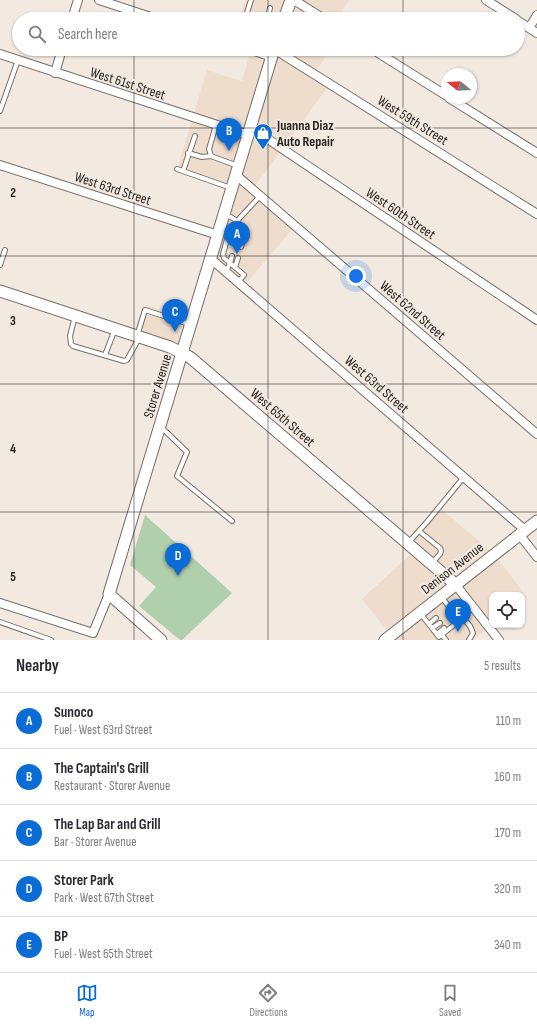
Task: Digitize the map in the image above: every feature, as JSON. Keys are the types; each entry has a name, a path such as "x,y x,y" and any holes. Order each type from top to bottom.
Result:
{"street":[{"path":"74,12 78,0"},
{"path":"99,0 136,12"},
{"path":"287,12 291,0"},
{"path":"294,0 313,12"},
{"path":"486,0 505,12"},
{"path":"529,28 537,15"},
{"path":"525,25 537,33"},
{"name":"West 61st Street","path":"0,54 216,125 249,131"},
{"path":"55,73 60,56"},
{"name":"Storer Avenue","path":"109,594 191,324 223,231 224,213 272,56"},
{"name":"West 59th Street","path":"278,56 537,214"},
{"path":"383,56 441,93"},
{"path":"459,104 537,153"},
{"name":"West 60th Street","path":"249,131 537,320"},
{"name":"West 63rd Street","path":"0,165 223,231"},
{"name":"West 62nd Street","path":"237,171 260,196 537,434"},
{"name":"West 63rd Street","path":"216,254 226,272 464,477 522,532 537,557"},
{"name":"West 65th Street","path":"0,291 170,347 191,358 455,584 499,640"},
{"name":"Denison Avenue","path":"391,638 420,612 537,521"},
{"path":"0,604 92,636 109,594 161,640"}],"lane":[{"path":"247,12 251,0"},
{"path":"269,12 270,8"},
{"path":"0,111 18,60"},
{"path":"211,156 209,149 216,125"},
{"path":"183,171 195,136"},
{"path":"188,153 202,158 211,156 237,171"},
{"path":"177,169 232,188"},
{"path":"224,213 237,222 260,196"},
{"path":"223,231 238,240 242,244 241,247"},
{"path":"236,245 238,240"},
{"path":"0,265 5,250"},
{"path":"216,254 224,258 244,275 238,282"},
{"path":"226,272 232,256"},
{"path":"235,267 238,258"},
{"path":"75,315 70,336 71,344 73,346 124,361 127,360 138,336 145,310 191,324"},
{"path":"105,355 115,329"},
{"path":"160,427 187,452 177,476 232,521"},
{"path":"408,543 464,477"},
{"path":"419,531 440,548 440,554 431,564"},
{"path":"440,596 448,609 455,616 465,620 470,626 473,633 468,640"},
{"path":"442,635 455,616 470,602"},
{"path":"420,612 439,637 442,635"},
{"path":"429,624 436,618"},
{"path":"0,622 52,640"},
{"path":"432,628 440,622"},
{"path":"437,634 444,628"},
{"path":"442,635 446,640"}],"shaded area":[{"path":"245,0 349,0 341,12 241,12"},
{"path":"249,56 326,56 314,74 330,84 252,190 295,226 243,287 211,259 232,188 177,169 207,70 242,81"},
{"path":"146,305 193,320 183,353 137,336"},
{"path":"439,507 494,554 523,592 489,592 489,627 473,640 385,640 391,635 362,599 415,550 407,543"}],"green space":[{"path":"145,515 232,593 182,640 180,640 139,606 156,587 130,565"}],"place":[{"name":"Juanna Diaz Auto Repair","path":"263,150"},
{"name":"The Captain's Grill","path":"229,151"},
{"name":"Sunoco","path":"237,254"},
{"name":"The Lap Bar and Grill","path":"175,332"},
{"name":"Storer Park","path":"178,576"},
{"name":"BP","path":"458,632"}]}
